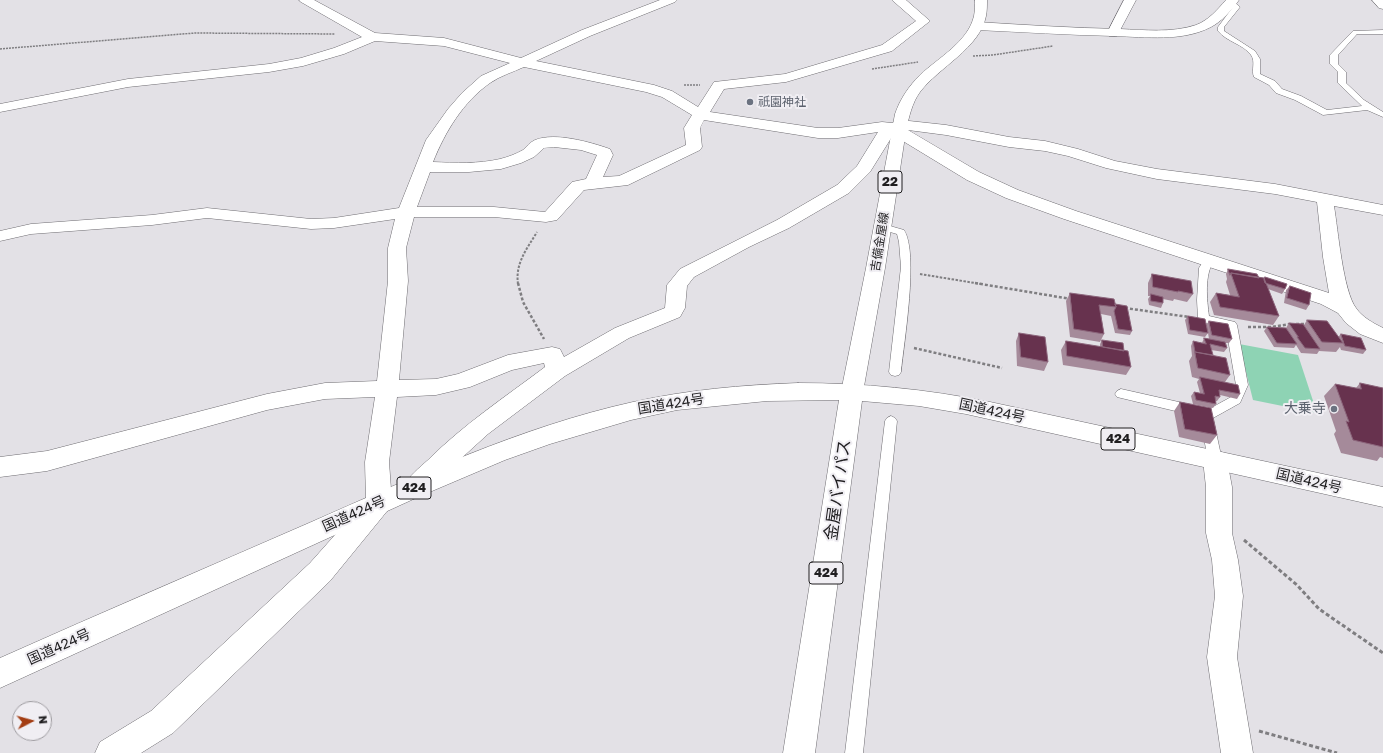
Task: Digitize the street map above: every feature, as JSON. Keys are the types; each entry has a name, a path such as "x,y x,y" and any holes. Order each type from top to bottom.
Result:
{"main road":[{"path":"305,0 371,36 444,42 521,62 548,66 660,91 701,115 818,133 838,133 882,127 946,130 1009,142 1045,146 1072,152 1112,165 1157,174 1237,183 1383,210"},
{"path":"111,753 162,722 320,572 379,503 377,462 387,389 398,281 397,248 406,212 434,140 453,112 467,96 486,79 586,34 671,0"},
{"path":"0,236 31,229 152,220 207,213 312,224 334,223 406,212 494,212 546,217 551,216 556,213 573,190 578,186 628,179 694,147 693,124 701,115 716,88 722,84 786,78 890,46 924,21 913,10 898,0"},
{"name":"吉備金屋線","path":"852,392 883,227 898,128 906,104 914,90 968,39 977,26 980,16 981,0"},
{"path":"1113,33 1130,0"},
{"path":"1378,0 1383,5"},
{"path":"977,26 1113,33 1170,33 1189,31 1203,27 1213,20 1232,1"},
{"path":"0,108 128,83 276,67 303,62 339,51 371,36"},
{"path":"898,128 973,176 1012,194 1070,215 1328,300 1346,309 1364,327 1383,336"},
{"path":"416,488 446,457 554,362 673,312 675,308 677,285 687,273 743,243 784,224 842,189 864,169 885,133 898,128"},
{"path":"424,167 496,165 527,155 534,151 539,144 551,143 572,145 604,152 605,154 592,183"},
{"path":"1325,199 1337,282 1340,295 1346,309"},
{"path":"0,467 47,461 267,402 325,391 447,385 462,381 478,373 508,363 554,362"},
{"name":"国道424号","path":"0,673 379,503 511,448 616,414 679,402 722,396 794,392 852,392 891,395 953,403 1383,497"},
{"name":"金屋バイパス","path":"799,753 852,392"},
{"path":"1215,460 1219,487 1219,532 1225,560 1229,596 1222,657 1237,753"}],"lane":[{"path":"1232,1 1237,7 1221,27 1221,31 1253,53 1257,60 1255,73 1257,75 1272,83 1279,91 1298,98 1326,112 1368,107"},
{"path":"1383,32 1355,32 1334,55 1334,64 1342,72 1342,83 1354,96 1368,107 1383,115"},
{"path":"883,227 896,229 901,232 904,242 905,272 895,372"},
{"path":"1206,416 1236,400 1242,384 1230,324 1204,319 1202,300 1204,268 1209,260"},
{"path":"1121,394 1196,411 1206,416"},
{"path":"1206,416 1215,460"},
{"path":"854,753 891,422"}],"path":[{"path":"0,49 195,33 371,36"},
{"path":"951,54 980,56 1057,45"},
{"path":"546,217 520,261 517,282 520,297 536,323 554,362"},
{"path":"905,272 1077,300"},
{"path":"1124,308 1204,319"},
{"path":"1230,324 1253,328 1291,324 1311,325"},
{"path":"898,344 1002,368"},
{"path":"1220,513 1233,530 1297,585 1320,609 1383,653"},
{"path":"1232,723 1337,753"}],"green space":[{"path":"1239,344 1298,355 1317,413 1253,400"}],"building":[{"path":"1228,269 1257,274 1259,278 1231,273 1230,275"},
{"path":"1231,273 1264,278 1279,316 1220,307 1216,293 1239,297"},
{"path":"1152,274 1191,281 1193,294 1153,287"},
{"path":"1265,277 1287,284 1285,289 1265,283"},
{"path":"1290,286 1311,293 1309,305 1287,298"},
{"path":"1070,293 1114,299 1116,307 1099,305 1104,334 1074,329"},
{"path":"1151,294 1163,297 1163,303 1151,301"},
{"path":"1115,304 1127,306 1132,331 1118,329 1114,311 1116,307"},
{"path":"1188,316 1205,319 1208,333 1190,330"},
{"path":"1307,320 1327,321 1343,343 1322,342"},
{"path":"1209,321 1228,324 1232,339 1212,335"},
{"path":"1289,323 1303,324 1320,349 1305,348"},
{"path":"1267,327 1286,328 1297,344 1277,343"},
{"path":"1019,333 1045,337 1048,362 1021,357"},
{"path":"1341,334 1361,338 1366,350 1345,346"},
{"path":"1204,338 1225,342 1227,348 1210,344 1213,355 1195,352 1193,341 1206,344"},
{"path":"1102,340 1123,343 1124,351 1103,347"},
{"path":"1066,341 1128,351 1131,367 1067,356"},
{"path":"1195,352 1226,358 1230,375 1198,368"},
{"path":"1200,377 1238,385 1240,394 1219,390 1220,397 1215,396 1216,404 1196,400 1194,392 1204,394"},
{"path":"1360,383 1383,388 1383,447 1353,440 1346,421 1349,422 1335,384 1361,389"},
{"path":"1180,402 1211,408 1217,435 1185,429"}],"place":[{"name":"祇園神社","path":"750,102"},
{"name":"大乗寺","path":"1334,409"}]}
